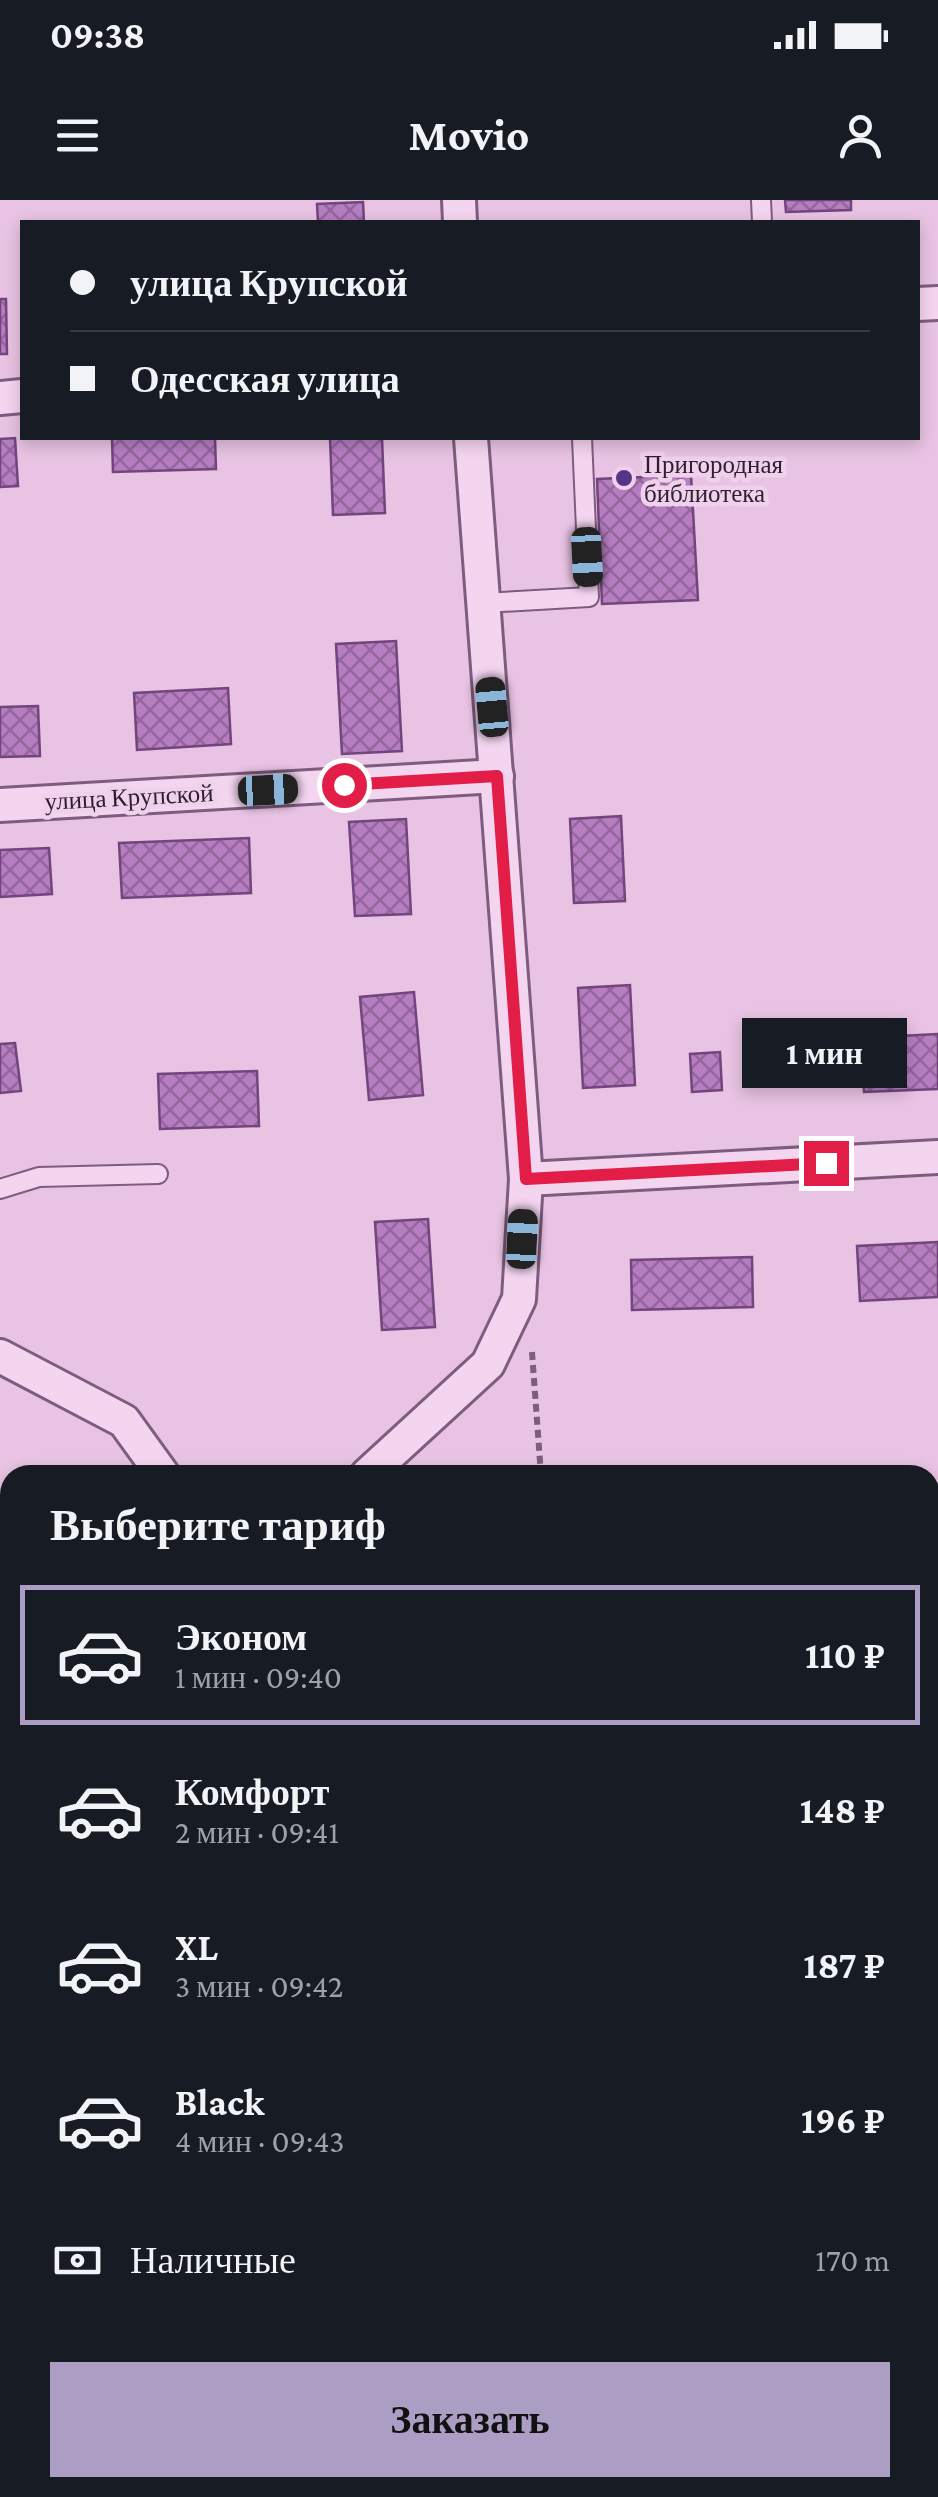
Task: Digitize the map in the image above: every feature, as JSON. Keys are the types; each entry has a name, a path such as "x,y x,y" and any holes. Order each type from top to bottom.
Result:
{"street":[{"path":"378,1465 488,1364 519,1299 526,1179 471,440"},
{"name":"улица Крупской","path":"0,805 497,776"},
{"path":"526,1179 938,1158"},
{"path":"0,1356 124,1420 156,1465"}],"lane":[{"path":"484,602 589,596 582,440"},
{"path":"0,1189 39,1177 158,1174"}],"path":[{"path":"519,1299 529,1322 540,1465"}],"building":[{"path":"785,200 851,200 851,210 786,212"},
{"path":"363,202 364,220 318,220 317,204"},
{"path":"0,299 6,299 7,354 0,354"},
{"path":"15,438 18,486 0,487 0,439"},
{"path":"112,440 215,440 216,469 113,472"},
{"path":"330,440 382,440 385,513 333,515"},
{"path":"691,475 698,600 602,604 597,479"},
{"path":"396,641 402,751 342,754 336,644"},
{"path":"228,688 231,744 137,750 134,693"},
{"path":"38,706 40,756 0,757 0,707"},
{"path":"621,816 625,901 574,903 570,819"},
{"path":"406,819 411,914 355,916 349,822"},
{"path":"249,838 251,893 122,898 119,843"},
{"path":"49,848 52,894 0,897 0,850"},
{"path":"630,985 635,1085 583,1088 578,988"},
{"path":"414,992 423,1095 369,1100 360,997"},
{"path":"938,1034 938,1089 864,1092 861,1038"},
{"path":"15,1043 21,1091 0,1093 0,1044"},
{"path":"720,1052 722,1090 692,1092 690,1054"},
{"path":"257,1071 259,1126 160,1129 158,1074"},
{"path":"428,1219 435,1327 382,1330 375,1222"},
{"path":"938,1242 938,1297 860,1301 857,1246"},
{"path":"752,1257 753,1307 632,1310 631,1260"}],"place":[{"name":"Пригородная библиотека","path":"624,478"}],"route":[{"path":"344,785 497,776 526,1179 826,1163"}]}
